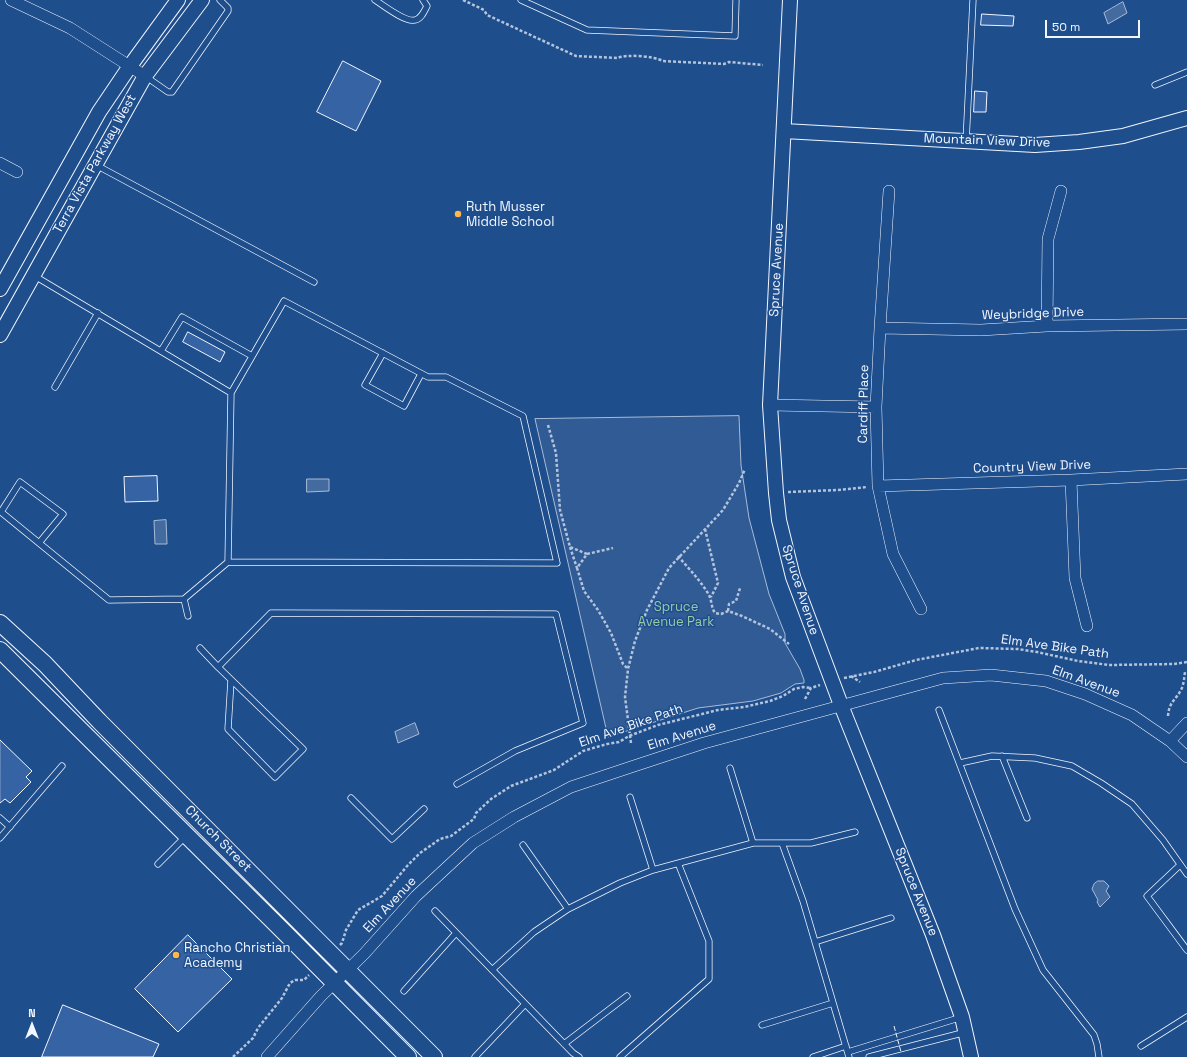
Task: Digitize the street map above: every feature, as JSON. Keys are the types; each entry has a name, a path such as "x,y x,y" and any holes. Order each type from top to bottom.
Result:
{"main road":[{"name":"Church Street","path":"0,623 45,664 99,721 349,970 434,1057"},
{"name":"Church Street","path":"0,650 75,723 408,1057"}],"street":[{"path":"11,0 70,28 144,76"},
{"name":"Terra Vista Parkway West","path":"0,289 99,112 178,0"},
{"name":"Terra Vista Parkway West","path":"0,335 144,76 202,0"},
{"name":"Spruce Avenue","path":"790,0 770,405 776,493 783,538 793,577 841,705 933,935 962,1017 971,1057"},
{"name":"Mountain View Drive","path":"784,131 1035,145 1079,142 1123,136 1187,118"},
{"path":"0,163 17,172"},
{"name":"Cardiff Place","path":"889,191 876,407 875,486 893,554 921,609"},
{"path":"1047,326 1048,239 1060,191"},
{"name":"Weybridge Drive","path":"880,328 981,330 1047,326 1187,324"},
{"path":"770,405 876,407"},
{"name":"Country View Drive","path":"875,486 1071,480 1187,474"},
{"path":"1071,480 1075,578 1087,626"},
{"name":"Elm Avenue","path":"267,1057 318,999 349,970 416,896 473,843 520,814 571,787 704,743 942,678 991,675 1046,681 1085,694 1132,715 1170,741 1187,757"},
{"path":"1170,741 1187,723"}],"lane":[{"path":"144,76 168,92 170,93 174,91 228,11 228,8 220,0"},
{"path":"375,0 406,20 414,21 421,16 428,6 423,0"},
{"path":"521,0 587,30 734,36 736,0"},
{"path":"966,142 973,0"},
{"path":"1155,85 1187,72"},
{"path":"94,164 314,282"},
{"path":"33,275 231,393"},
{"path":"39,543 63,514 20,482 1,512 39,543 109,600 184,599 228,562 557,563 523,416 446,376 428,377 421,374 284,301 231,393 228,562"},
{"path":"55,387 98,313"},
{"path":"161,351 182,317 252,356"},
{"path":"383,353 365,385 404,406 421,374"},
{"path":"184,599 188,616"},
{"path":"218,667 271,613 556,614 583,723 515,751 457,784"},
{"path":"200,648 303,749 276,777 228,729 231,680"},
{"path":"939,710 1015,909 1043,970 1094,1034 1098,1044 1099,1057"},
{"path":"960,763 992,756 1002,756 1035,758 1072,766 1132,804 1163,840 1187,874"},
{"path":"1002,756 1027,818"},
{"path":"0,838 62,766"},
{"path":"730,768 753,842"},
{"path":"630,797 653,870"},
{"path":"351,798 392,838 424,809"},
{"path":"0,818 10,827"},
{"path":"492,970 534,932 568,909 620,883 653,870 753,842 811,842 855,832"},
{"path":"158,864 187,836"},
{"path":"782,842 803,901 848,1052"},
{"path":"523,846 568,909"},
{"path":"620,1057 709,979 709,942 678,863"},
{"path":"1180,865 1147,896 1187,950"},
{"path":"435,911 564,1044 579,1057"},
{"path":"815,942 890,918"},
{"path":"404,990 456,933"},
{"path":"564,1044 627,996"},
{"path":"762,1026 833,1002"},
{"path":"475,1057 525,1004"},
{"path":"813,1057 848,1052 962,1017"},
{"path":"1141,1046 1187,1017"},
{"path":"869,1057 966,1032"}],"path":[{"path":"463,0 484,10 487,15 576,56 616,58 622,56 656,58 663,61 724,64 729,62 763,65"},
{"path":"548,425 556,452 560,510 584,591 598,610 611,633 623,664 628,669"},
{"path":"631,743 625,697 628,669 635,641 647,610 668,568 723,510 739,483 745,469"},
{"path":"776,493 838,490 875,486"},
{"path":"705,529 718,583 711,598"},
{"path":"570,547 587,554 613,548"},
{"path":"577,568 587,554"},
{"path":"678,556 702,584 711,598 712,609 716,613 721,614 728,611 770,629 789,644"},
{"path":"728,611 729,604 736,601 740,588"},
{"name":"Elm Ave Bike Path","path":"860,682 851,675 874,672 916,660 979,648 1018,649 1078,661 1109,665 1174,664 1187,662"},
{"path":"1168,716 1171,703 1180,692 1183,685 1185,672"},
{"name":"Elm Ave Bike Path","path":"342,943 346,930 358,910 382,896 420,853 440,839 451,836 474,819 476,813 491,799 511,786 554,770 584,751 619,742 629,736 658,725 718,710 744,707 770,701 783,696 794,689 803,687 811,688 805,699"},
{"path":"233,1057 253,1038 258,1028 282,998 290,983 295,980 304,980"}],"shaded area":[{"path":"1123,2 1127,13 1108,24 1104,13"},
{"name":"Spruce Avenue Park","path":"739,416 741,465 749,518 769,594 785,634 785,643 800,669 804,683 795,684 781,693 753,701 698,708 608,737 535,419"},
{"path":"307,479 329,479 329,491 307,492"},
{"path":"166,520 167,544 155,544 154,521"},
{"path":"415,723 419,734 398,743 395,732"},
{"path":"1098,881 1104,881 1109,886 1106,891 1110,897 1100,907 1092,889 1094,884"}],"building":[{"path":"982,14 1014,16 1013,26 981,25"},
{"path":"343,61 381,81 356,131 317,112"},
{"path":"975,91 987,92 986,112 974,112"},
{"path":"188,332 225,352 220,362 183,342"},
{"path":"157,476 158,501 125,502 124,477"},
{"path":"0,740 32,771 26,777 31,782 10,803 5,799 0,803"},
{"path":"188,935 232,979 178,1032 135,989"},
{"path":"63,1005 159,1044 153,1057 42,1057"}],"fence":[{"path":"894,1026 901,1052"}],"place":[{"name":"Ruth Musser Middle School","path":"458,214"},
{"name":"Rancho Christian Academy","path":"176,955"}]}
